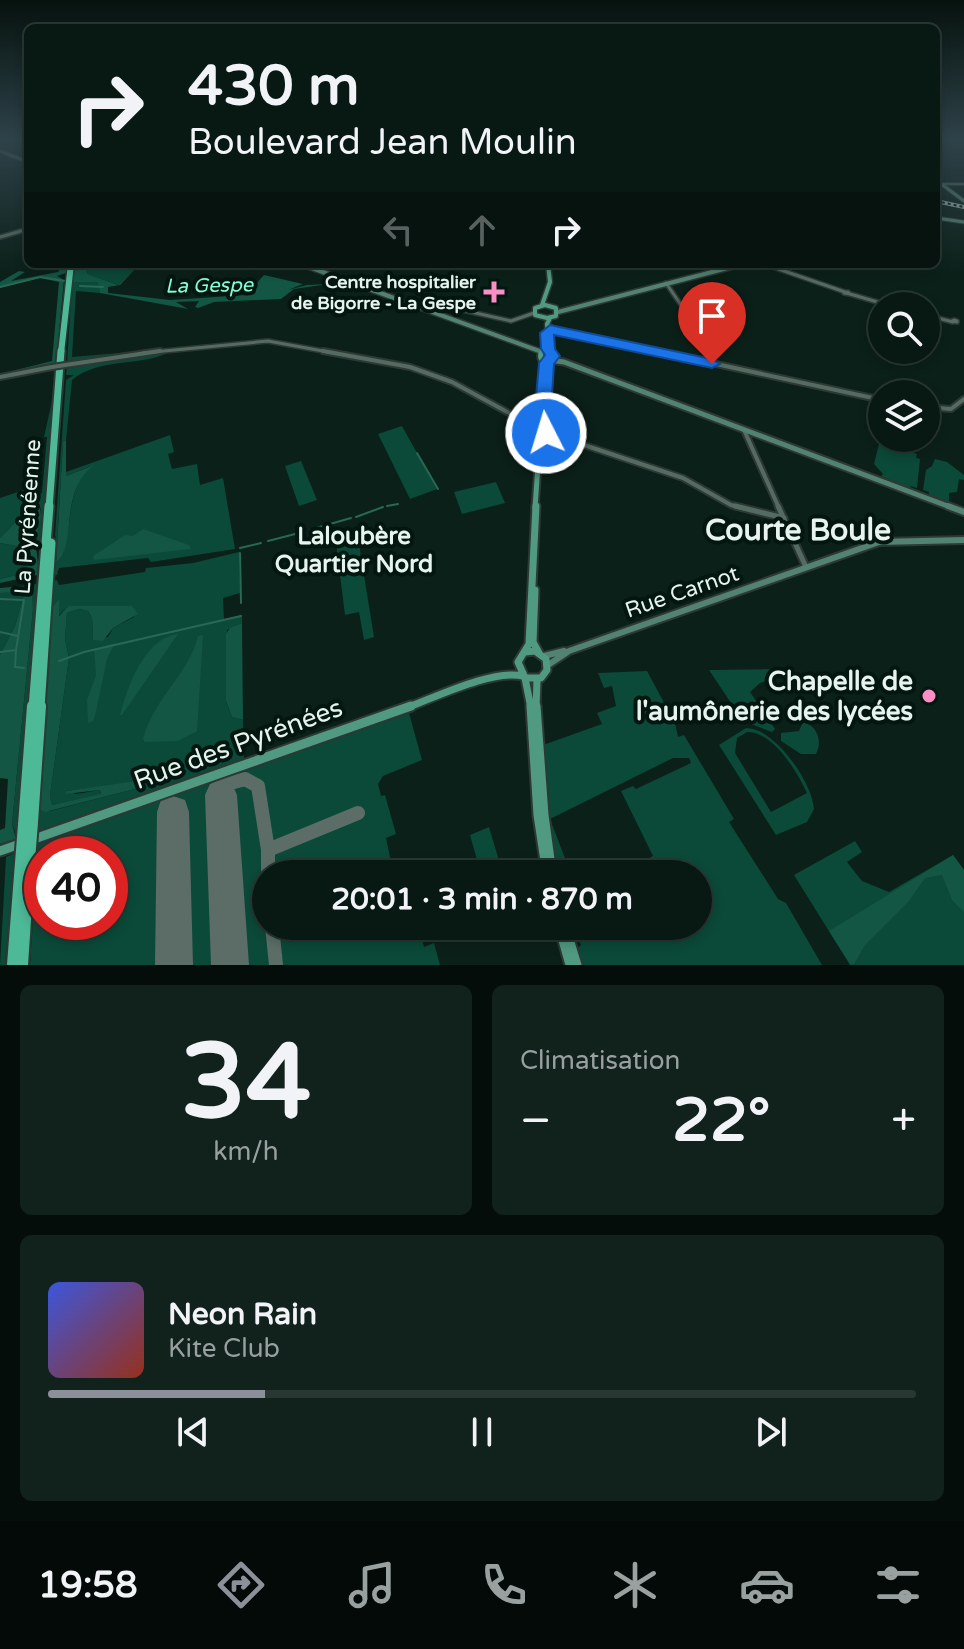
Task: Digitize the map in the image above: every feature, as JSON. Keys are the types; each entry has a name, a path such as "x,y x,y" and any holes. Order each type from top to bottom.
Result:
{"highway":[{"name":"La Pyrénéenne","path":"27,836 71,268"},
{"name":"La Pyrénéenne","path":"13,965 24,870"},
{"name":"La Pyrénéenne","path":"22,965 24,896"}],"main road":[{"path":"943,184 964,201"},
{"path":"940,219 964,222"},
{"path":"312,268 964,512"},
{"path":"542,305 550,282 549,268"},
{"path":"490,679 518,662 530,638 547,333 548,321 555,308 550,268"},
{"path":"546,356 535,308 542,305 566,308 727,268"},
{"path":"538,316 548,321"},
{"path":"490,679 511,673 537,680 545,675 548,665 533,637 540,431"},
{"name":"Rue Carnot","path":"542,654 569,651 879,542 964,540"},
{"name":"Rue Carnot","path":"548,665 569,651"},
{"path":"525,652 542,654"},
{"path":"518,662 530,693 538,815 547,860"},
{"name":"Rue des Pyrénées","path":"0,851 490,679"},
{"path":"537,680 535,691 549,860"},
{"path":"563,940 570,965"},
{"path":"569,940 577,965"}],"street":[{"path":"0,237 24,230"},
{"path":"776,268 868,299"},
{"path":"666,283 692,321 712,364"},
{"path":"423,310 458,309 511,321 538,316"},
{"path":"940,318 962,325"},
{"path":"955,322 964,319"},
{"path":"548,321 554,329 868,397"},
{"path":"547,333 554,329"},
{"path":"0,377 150,352 277,342 347,358 410,367 452,382 540,431 683,478 731,505 784,518"},
{"path":"940,407 957,406 964,399"},
{"path":"744,430 806,567"}],"green space":[{"path":"61,268 67,268 66,273 57,276 64,280 56,363 4,373 52,361 59,282 40,278 0,288 0,282 19,271 25,272 11,281 58,272"},
{"path":"75,268 87,268 88,274 118,285 136,268 120,285 108,287 108,293 170,300 246,295 264,275 303,284 288,290 307,285 329,284 294,289 281,299 214,302 198,308 195,307 199,301 176,302 188,309 100,293 98,282 72,282"},
{"path":"136,268 118,285 88,274 86,270"},
{"path":"72,282 99,282 100,293 76,291 72,357 166,349 67,363"},
{"path":"170,352 95,368 72,380 66,440 63,442 57,544 55,535 66,380 74,375 66,375 67,367"},
{"path":"54,392 42,535 38,547 35,542 41,509 37,502 0,538 0,498 35,486 35,496 42,493 47,437 44,437"},
{"path":"402,426 437,489 410,499 378,434"},
{"path":"170,435 174,452 168,454 172,469 197,464 200,485 223,478 235,549 151,562 148,558 59,568 57,575 53,576 56,557 56,563 66,544 75,491 91,466 66,476 66,472"},
{"path":"66,440 66,476 94,465 76,490 63,555 56,563 63,442"},
{"path":"877,452 917,454 916,458 920,459 917,488 911,486 910,489 881,476 883,474 874,464"},
{"path":"935,459 947,462 964,475 964,480 959,479 957,492 949,493 949,503 928,496 929,492 923,490 926,470"},
{"path":"301,461 317,500 299,506 285,466"},
{"path":"496,482 505,503 462,514 454,492"},
{"path":"37,502 41,514 36,540 37,575 0,583 0,579 28,572 25,562 27,548 0,543 0,538"},
{"path":"143,529 189,545 191,549 94,560 93,556 125,535 133,536"},
{"path":"358,538 374,637 364,640 359,612 345,615 336,543"},
{"path":"0,543 27,548 25,562 28,572 0,579"},
{"path":"239,552 240,593 223,598 224,619 242,615 242,623 227,630 226,701 232,717 243,720 244,762 37,833 38,808 50,811 135,789 136,782 66,791 76,794 100,790 101,795 52,805 50,796 69,658 65,639 67,613 79,609 88,611 92,618 93,640 108,637 113,628 134,617 132,606 68,606 58,616 59,600 51,609 52,581 57,580 59,585 145,572 146,568 193,563"},
{"path":"39,583 16,834 12,824 33,609 32,585"},
{"path":"32,585 33,609 12,824 16,839 0,844 0,830 5,828 8,779 0,778 0,655 15,626 24,594 0,593 0,588"},
{"path":"22,591 24,594 15,626 0,655 0,593"},
{"path":"59,599 59,616 68,606 132,606 138,614 113,628 103,641 93,640 92,618 88,611 79,609 67,613 65,639 69,658 50,796 52,805 101,794 100,790 65,794 66,791 136,781 135,789 45,812 38,808 51,609"},
{"path":"242,623 243,720 232,717 226,701 226,634 230,628"},
{"path":"178,634 120,715 139,665 156,644"},
{"path":"203,635 197,731 178,741 145,742 143,739 155,711 187,662 198,636"},
{"path":"115,643 107,659 95,716 88,723 87,700 96,675 94,649"},
{"path":"785,669 787,673 760,683 750,692 775,729 772,732 743,721 709,670"},
{"path":"647,671 675,723 678,737 684,735 734,819 729,822 778,899 786,903 822,965 583,965 577,948 581,945 579,940 712,940 712,860 646,860 653,856 621,791 633,786 636,789 691,763 689,758 673,758 550,819 566,860 554,860 548,817 543,745 602,724 597,713 616,706 612,686 604,688 598,673"},
{"path":"409,713 422,760 383,776 378,784 381,796 385,795 396,834 386,838 391,860 252,860 252,940 422,940 424,947 434,943 440,965 30,965 32,940 128,940 128,836 58,836"},
{"path":"803,722 812,726 817,734 819,744 816,754 801,754 781,741 781,733 799,731"},
{"path":"746,728 769,737 790,758 807,785 814,809 807,822 776,835 719,745","holes":["747,732 757,734 783,755 807,793 771,812 735,753 737,738"]},
{"path":"489,827 499,860 477,860 470,835"},
{"path":"855,841 862,852 847,862 862,881 889,892 953,855 964,870 964,965 850,965 794,875"},
{"path":"15,853 5,965 0,965 6,857"},
{"path":"953,855 964,870 964,912 952,900 942,875 925,878 909,901 865,945 854,964 850,964 829,931"}],"waterway":[{"name":"La Gespe","path":"0,287 40,277 65,281"},
{"path":"80,286 103,287"},
{"path":"417,453 438,489"},
{"path":"387,506 398,504"},
{"path":"356,517 383,507"},
{"path":"316,528 351,518"},
{"path":"268,541 299,533"},
{"path":"240,548 261,543"},
{"path":"240,553 241,603"},
{"path":"0,599 24,600 16,650"},
{"path":"59,661 84,652 241,616"},
{"path":"0,632 18,636"},
{"path":"0,652 16,650"},
{"path":"16,650 15,667 24,668"}],"taxiway":[{"path":"223,785 245,779 258,786 268,850"},
{"path":"268,850 358,813"},
{"path":"268,850 268,860"},
{"path":"273,940 276,965"}],"runway":[{"path":"221,795 230,965"},
{"path":"173,812 174,965"}],"railway":[{"path":"940,202 964,207"}],"place":[{"name":"Centre hospitalier de Bigorre - La Gespe","path":"494,292"},
{"name":"Chapelle de l'aumônerie des lycées","path":"929,696"}],"district":[{"name":"Courte Boule","path":"798,530"},
{"name":"Laloubère Quartier Nord","path":"354,550"}],"route":[{"path":"546,433 542,431 542,424 546,363 553,356 548,349 547,333 550,329 712,364"}]}
